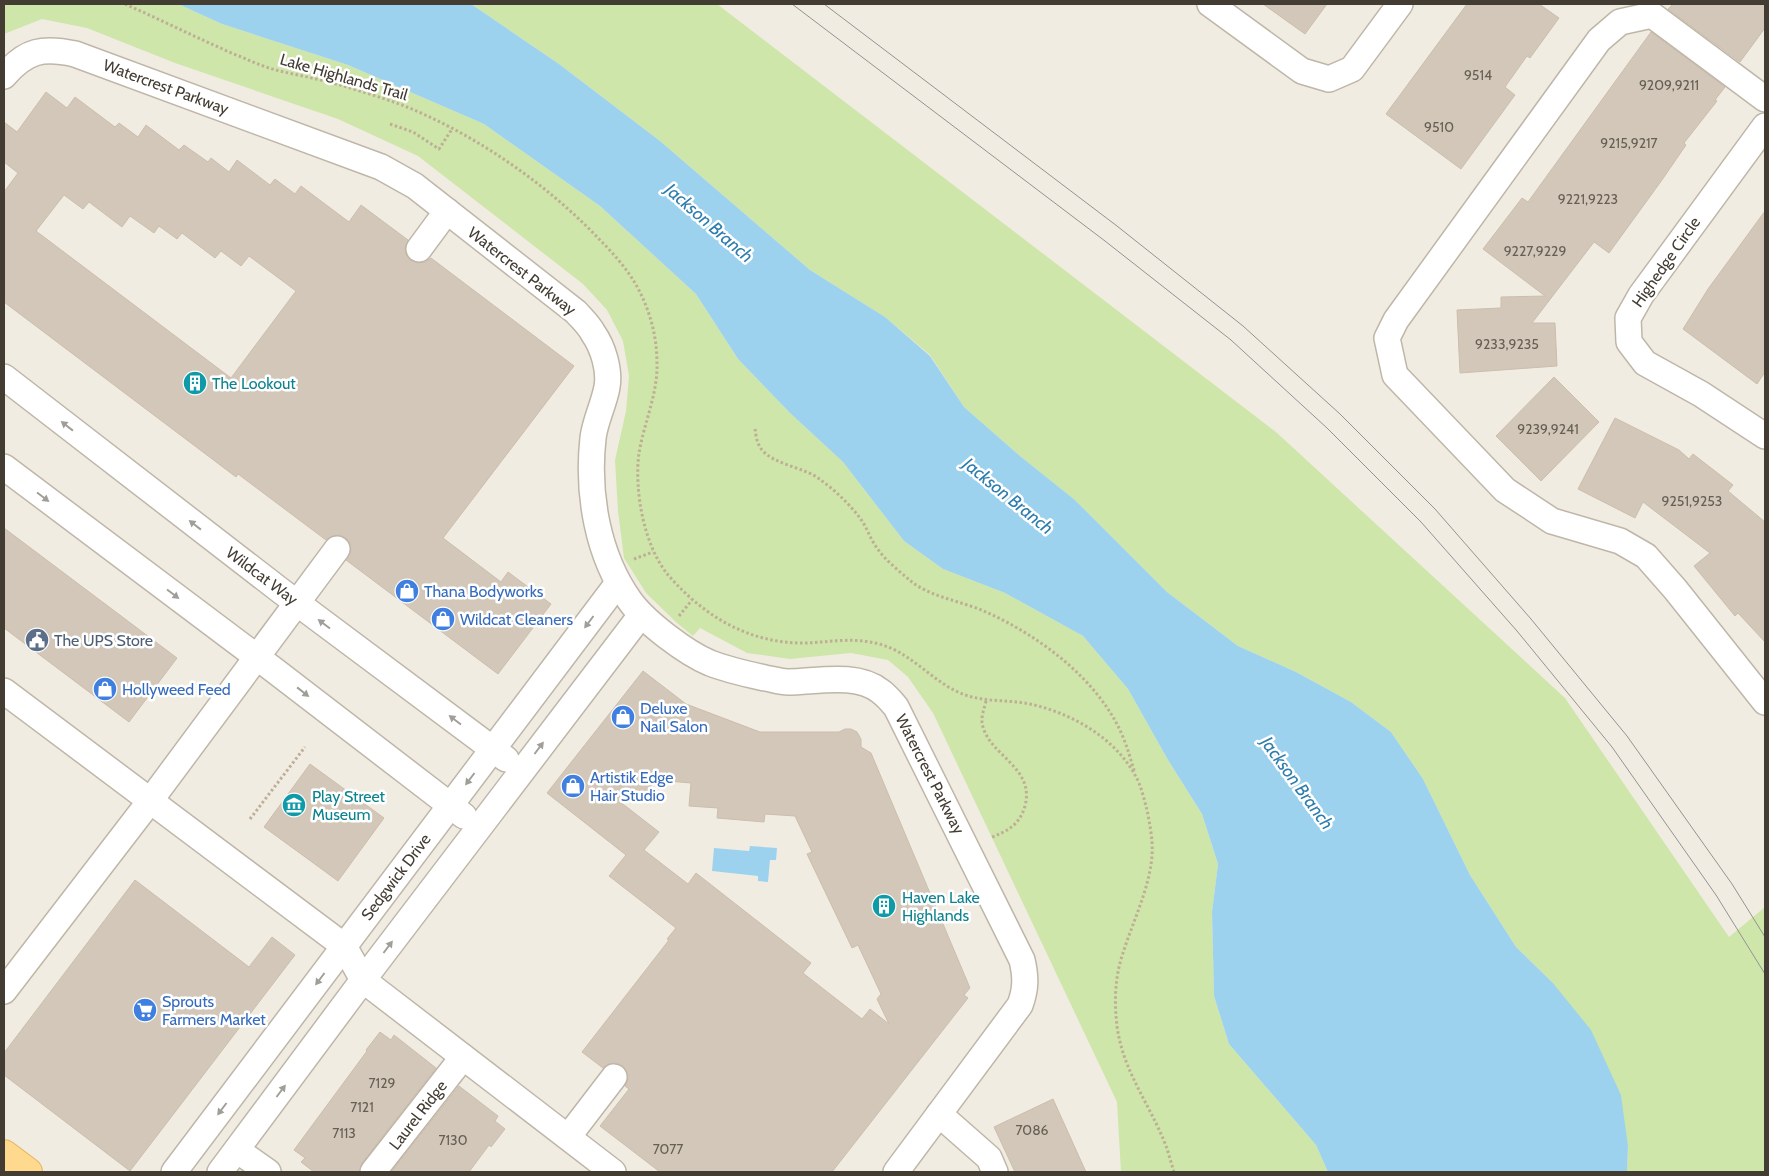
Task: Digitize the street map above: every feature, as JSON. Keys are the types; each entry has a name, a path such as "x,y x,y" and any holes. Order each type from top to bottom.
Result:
{"main road":[{"path":"4,1154 28,1172"}],"street":[{"path":"1210,4 1302,71 1329,79 1352,68 1400,4"},
{"path":"1765,99 1652,15 1620,22 1599,40 1396,320 1387,338 1395,375 1505,490 1552,521 1620,541 1646,556 1675,589 1765,702"},
{"name":"Watercrest Parkway","path":"4,76 20,60 37,52 56,50 76,54 381,167 414,186 447,211 576,312 594,333 605,358 607,385 593,437 592,478 595,511 600,539 611,569 624,572 641,615 679,644 709,662 748,675 786,682 857,681 879,690 896,707 1022,960 1026,975 1025,991 1020,1006 896,1172"},
{"name":"Highedge Circle","path":"1765,126 1641,295 1628,318 1629,342 1645,363 1701,394 1765,435"},
{"path":"419,249 447,211"},
{"name":"Wildcat Way","path":"4,377 297,603 521,772"},
{"path":"4,467 479,827"},
{"path":"4,992 150,801 337,549"},
{"name":"Sedgwick Drive","path":"174,1172 624,572"},
{"path":"220,1172 363,980 641,615"},
{"path":"4,691 344,946 363,980 613,1172"},
{"name":"Laurel Ridge","path":"373,1172 463,1057"},
{"path":"568,1137 614,1077"},
{"path":"940,1114 989,1158 994,1172"},
{"path":"237,1150 268,1172"}],"path":[{"name":"Lake Highlands Trail","path":"125,4 267,68 332,83 403,106 452,129 502,158 546,189 586,225 612,253 634,282 647,308 656,336 658,367 639,456 639,484 645,529 653,552 666,572 692,600 716,618 745,634 773,642 805,643 863,640 881,644 916,662 940,682 960,694 986,701 1030,704 1061,714 1081,724 1115,748 1136,776 1150,825 1152,856 1145,890 1121,958 1115,992 1117,1028 1125,1062 1166,1144 1174,1172"},
{"path":"390,124 413,132 439,149 452,129"},
{"path":"755,429 756,440 762,450 775,459 801,469 821,480 839,496 860,518 877,548 890,563 915,584 940,596 985,611 1018,628 1068,662 1102,700 1122,736 1136,776"},
{"path":"624,572 653,552"},
{"path":"676,620 692,600"},
{"path":"967,849 1011,829 1022,814 1026,802 1026,789 1021,777 983,729 982,719 986,701"},
{"path":"250,819 305,747"}],"green space":[{"path":"4,4 178,4 222,24 348,65 484,124 600,206 696,294 738,359 790,413 843,462 904,541 943,569 1005,593 1083,636 1128,689 1168,760 1202,814 1218,864 1212,912 1214,996 1229,1044 1316,1145 1328,1172 1121,1172 1117,1102 933,713 908,677 888,660 851,653 790,659 747,653 700,628 693,636 646,593 624,558 618,511 615,460 626,411 629,376 623,341 607,310 583,284 418,156 338,119 175,63 87,28 42,19 4,34"},
{"path":"471,4 717,4 1276,432 1565,698 1729,937 1765,907 1765,1172 1627,1172 1628,1146 1552,982 1516,947 1470,875 1423,779 1391,732 1351,702 1296,672 1238,646 1167,592 1075,500 1020,456 964,407 930,355 885,317 810,270 660,141 559,64"}],"water":[{"name":"Jackson Branch","path":"178,4 471,4 559,64 660,141 810,270 885,317 930,356 964,407 1020,456 1075,500 1167,592 1238,646 1296,672 1351,702 1391,732 1423,779 1470,875 1516,947 1552,982 1591,1030 1621,1095 1628,1146 1627,1172 1328,1172 1316,1145 1229,1044 1214,996 1212,912 1218,864 1202,814 1168,760 1128,689 1083,636 1005,593 943,569 904,541 843,462 790,413 738,359 696,294 600,206 484,124 348,65 222,24"},
{"path":"750,846 777,848 776,860 770,860 768,882 758,881 758,876 712,871 714,848 749,851"}],"building":[{"path":"1263,4 1327,4 1305,34"},
{"path":"1467,4 1539,4 1559,18 1530,58 1527,56 1505,87 1515,95 1461,169 1386,114"},
{"path":"1673,4 1765,4 1765,28 1740,62 1668,9"},
{"path":"1651,32 1725,87 1715,100 1717,101 1684,143 1686,145 1662,180 1609,253 1594,242 1532,323 1555,323 1557,366 1460,373 1457,310 1501,308 1501,297 1545,296 1483,249 1522,198 1528,202"},
{"name":"The Lookout","path":"46,92 67,108 75,97 115,127 119,123 138,137 146,125 179,150 184,145 208,162 211,158 229,172 237,160 270,185 275,179 295,194 301,186 349,222 361,205 408,240 405,248 410,260 418,263 425,262 431,258 574,366 443,538 501,582 508,572 551,604 498,674 346,560 351,550 350,543 345,537 338,535 326,540 238,474 236,477 4,302 4,192 18,173 4,162 4,122 17,132","holes":["64,195 83,209 89,202 122,227 130,216 154,233 159,226 177,239 182,233 215,258 221,251 241,266 249,256 296,291 231,378 36,231"]},
{"path":"1765,211 1765,372 1757,384 1683,329 1708,289"},
{"path":"1554,377 1599,422 1541,481 1496,436"},
{"path":"1615,418 1679,450 1689,459 1693,454 1733,485 1728,491 1765,522 1765,642 1738,613 1735,616 1694,566 1710,553 1643,502 1635,518 1578,489"},
{"path":"4,528 177,658 129,722 4,628"},
{"name":"Haven Lake Highlands","path":"643,671 686,704 760,732 839,732 851,729 857,732 861,739 861,747 871,753 970,988 964,995 968,998 832,1172 660,1172 600,1126 629,1089 625,1086 628,1079 627,1072 623,1066 616,1063 609,1064 603,1068 582,1052 669,940 667,939 676,928 609,876 626,855 547,793","holes":["656,780 691,783 689,806 718,808 717,818 764,822 765,814 795,816 812,852 807,854 852,948 858,945 881,994 877,999 889,1024 870,1009 862,1019 803,973 811,963 696,873 688,884 644,850 659,832 619,801 639,802"]},
{"path":"310,764 384,818 338,881 264,827"},
{"name":"Sprouts Farmers Market","path":"135,880 249,967 272,937 295,955 130,1171 4,1075 4,1053"},
{"path":"380,1032 391,1040 394,1035 436,1068 362,1163 359,1172 314,1172 301,1162 305,1158 294,1150"},
{"path":"459,1086 498,1116 495,1121 505,1129 491,1147 489,1145 469,1172 391,1172"},
{"path":"1053,1099 1086,1172 1015,1172 994,1127"}],"tram line":[{"path":"792,4 1105,241 1231,340 1327,428 1421,522 1517,631 1612,747 1716,895 1765,974"},
{"path":"824,4 1117,226 1243,326 1340,414 1435,509 1531,619 1627,736 1732,884 1765,937"}],"place":[{"name":"The Lookout","path":"195,383"},
{"name":"Thana Bodyworks","path":"407,591"},
{"name":"Wildcat Cleaners","path":"443,619"},
{"name":"The UPS Store","path":"37,640"},
{"name":"Hollyweed Feed","path":"105,689"},
{"name":"Deluxe Nail Salon","path":"623,717"},
{"name":"Artistik Edge Hair Studio","path":"573,786"},
{"name":"Play Street Museum","path":"294,805"},
{"name":"Haven Lake Highlands","path":"884,906"},
{"name":"Sprouts Farmers Market","path":"145,1010"}]}
